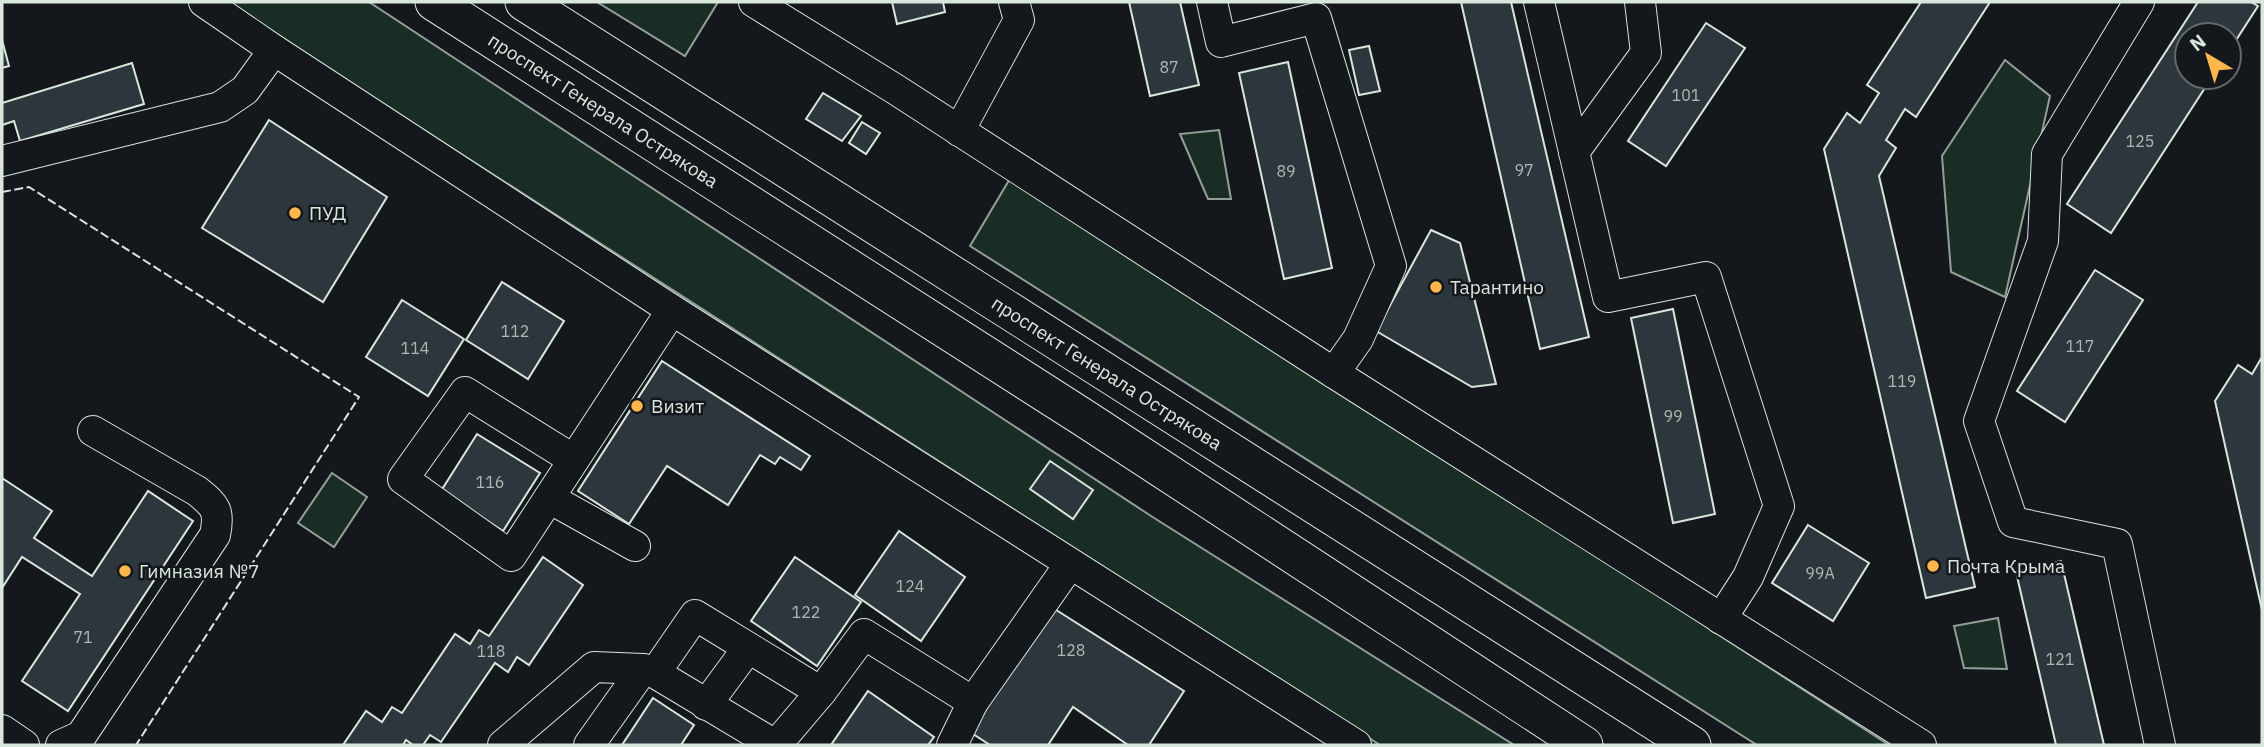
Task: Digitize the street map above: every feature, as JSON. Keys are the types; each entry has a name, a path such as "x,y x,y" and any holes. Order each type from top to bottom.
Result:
{"main road":[{"name":"проспект Генерала Острякова","path":"434,2 1084,418 1584,745"},
{"name":"проспект Генерала Острякова","path":"524,2 1692,745"}],"street":[{"path":"204,2 673,310 1356,745"},
{"path":"754,2 1921,745"},
{"path":"959,131 1019,20 1014,2"},
{"path":"1212,2 1221,42 1316,18 1391,265 1357,340 1334,373"},
{"path":"1539,2 1608,297 1706,277 1779,506 1748,577 1721,619"},
{"path":"1574,152 1646,53 1640,2"},
{"path":"2139,2 2047,154 2043,241 1979,421 2013,522 2117,544 2160,745"},
{"path":"2,161 220,107 245,90 274,50"},
{"path":"574,460 465,392 402,479 511,555 549,498 673,310"},
{"path":"61,745 81,736 215,535 219,518 211,502 197,491 93,430"},
{"path":"549,498 635,546"},
{"path":"952,745 973,702 1070,564"},
{"path":"589,745 695,615 821,692"},
{"path":"503,745 594,667 649,671 776,745 821,692 864,634 973,702"},
{"path":"706,705 748,648"},
{"path":"2,730 24,745"}],"green space":[{"path":"225,2 369,2 1151,516 1514,745 1380,745"},
{"path":"597,2 718,2 685,56"},
{"path":"2005,60 2050,96 2005,297 1951,272 1942,156"},
{"path":"1219,130 1231,199 1208,199 1180,134"},
{"path":"1011,177 1889,745 1757,745 970,246"},
{"path":"332,473 367,497 334,547 298,523"},
{"path":"1998,618 2007,669 1964,668 1954,626"}],"building":[{"path":"892,2 943,2 945,12 897,24"},
{"path":"1129,2 1180,2 1199,85 1150,96"},
{"path":"1461,2 1511,2 1589,337 1540,349"},
{"path":"1921,2 1990,2 1916,117 1905,109 1886,140 1896,148 1879,176 1975,587 1926,598 1824,149 1847,113 1860,123 1879,93 1867,85"},
{"path":"2198,2 2251,2 2258,6 2243,29 2243,21 2186,21"},
{"path":"1706,23 1745,48 1666,166 1628,141"},
{"path":"2,40 9,66 2,68"},
{"path":"2173,41 2173,91 2203,91 2111,233 2067,204"},
{"path":"1369,46 1380,91 1359,95 1349,50"},
{"path":"1288,62 1332,268 1284,279 1239,73"},
{"path":"132,63 144,104 20,141 14,121 2,125 2,103"},
{"path":"823,93 861,116 842,141 806,119"},
{"name":"ПУД","path":"269,120 387,197 323,302 202,228"},
{"path":"862,122 880,133 866,154 849,143"},
{"name":"Тарантино","path":"1431,230 1460,243 1496,384 1472,387 1376,331"},
{"path":"2095,270 2143,300 2065,422 2017,391"},
{"path":"502,282 564,321 528,379 466,340"},
{"path":"402,300 464,339 428,396 366,357"},
{"path":"1673,309 1715,514 1673,523 1631,318"},
{"path":"2262,357 2262,610 2215,401 2238,365 2252,374"},
{"path":"662,361 810,456 801,470 780,457 775,464 760,455 728,505 667,466 629,524 578,491"},
{"path":"477,434 540,473 503,531 441,491"},
{"path":"1050,461 1093,490 1073,519 1030,489"},
{"path":"2,478 52,511 34,538 92,576 148,491 193,521 68,711 22,681 80,594 22,557 2,588"},
{"path":"1808,525 1869,563 1833,621 1772,583"},
{"path":"899,531 965,577 921,641 855,595"},
{"path":"543,557 583,585 529,665 517,657 508,672 495,663 441,742 430,735 423,745 413,745 406,740 403,745 343,745 366,711 382,722 392,707 402,713 455,634 470,644 479,630 489,636"},
{"path":"795,557 861,602 817,666 751,621"},
{"path":"2061,561 2104,745 2056,745 2016,572"},
{"path":"1053,608 1184,691 1149,745 1128,745 1073,707 1048,745 990,745 970,732"},
{"path":"868,691 934,737 928,745 831,745"},
{"path":"653,698 694,725 681,745 622,745"}],"fence":[{"path":"2,192 29,187 359,397 136,745"}],"place":[{"name":"ПУД","path":"295,213"},
{"name":"Тарантино","path":"1436,287"},
{"name":"Визит","path":"637,406"},
{"name":"Почта Крыма","path":"1933,566"},
{"name":"Гимназия №7","path":"125,571"}]}
